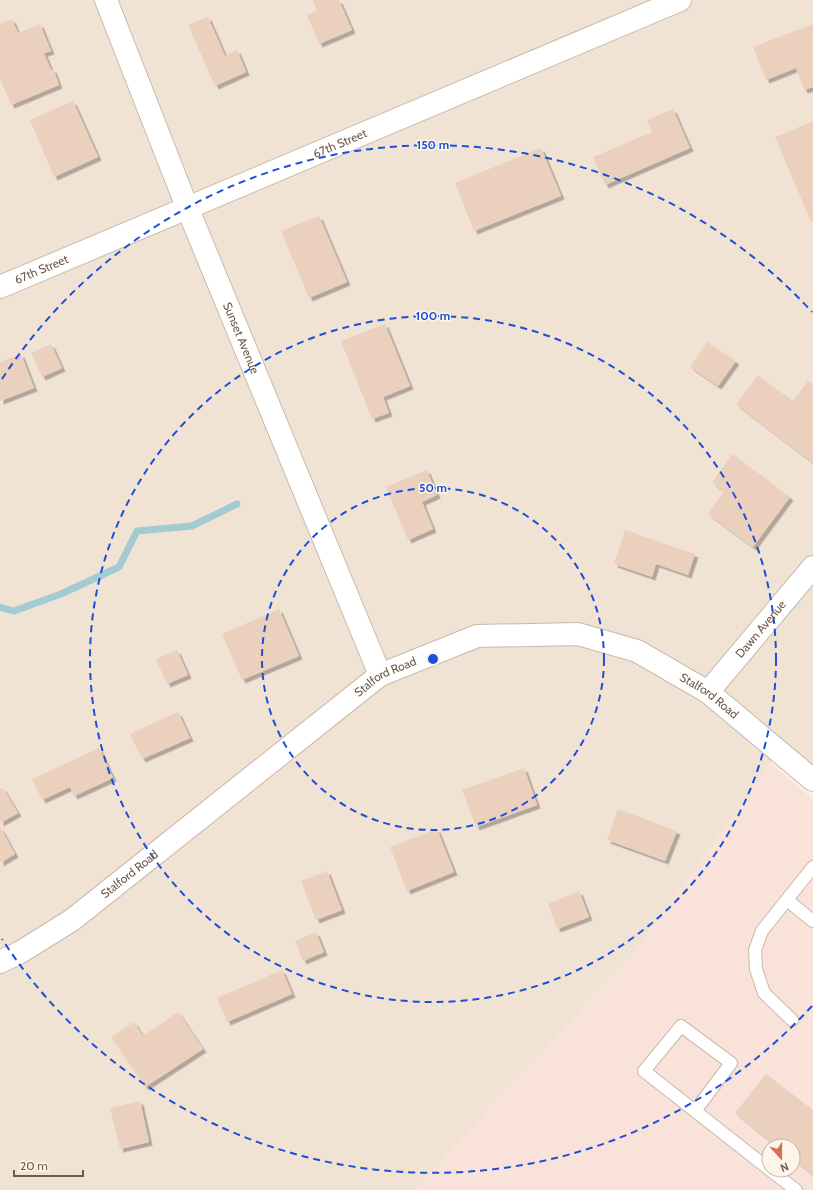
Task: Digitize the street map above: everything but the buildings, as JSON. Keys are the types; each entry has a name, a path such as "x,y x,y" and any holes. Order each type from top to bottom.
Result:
{"street":[{"name":"Sunset Avenue","path":"106,0 187,207 380,675"},
{"name":"67th Street","path":"0,287 680,0"},
{"name":"Dawn Avenue","path":"708,692 813,567"},
{"name":"Stalford Road","path":"0,962 19,954 72,920 380,675 477,636 578,634 637,651 708,692 813,780"}],"lane":[{"path":"792,1020 764,993 756,969 755,950 762,931 813,867"},
{"path":"787,900 813,921"},
{"path":"695,1111 731,1063 681,1026 644,1071 761,1163"},
{"path":"780,1178 796,1190"}],"shaded area":[{"path":"0,0 813,0 813,769 784,745 635,952 415,1190 0,1190"},
{"path":"770,763 813,799 813,1190 415,1190 635,952"}],"waterway":[{"path":"0,607 14,611 61,594 119,567 137,531 192,526 237,504"}]}
